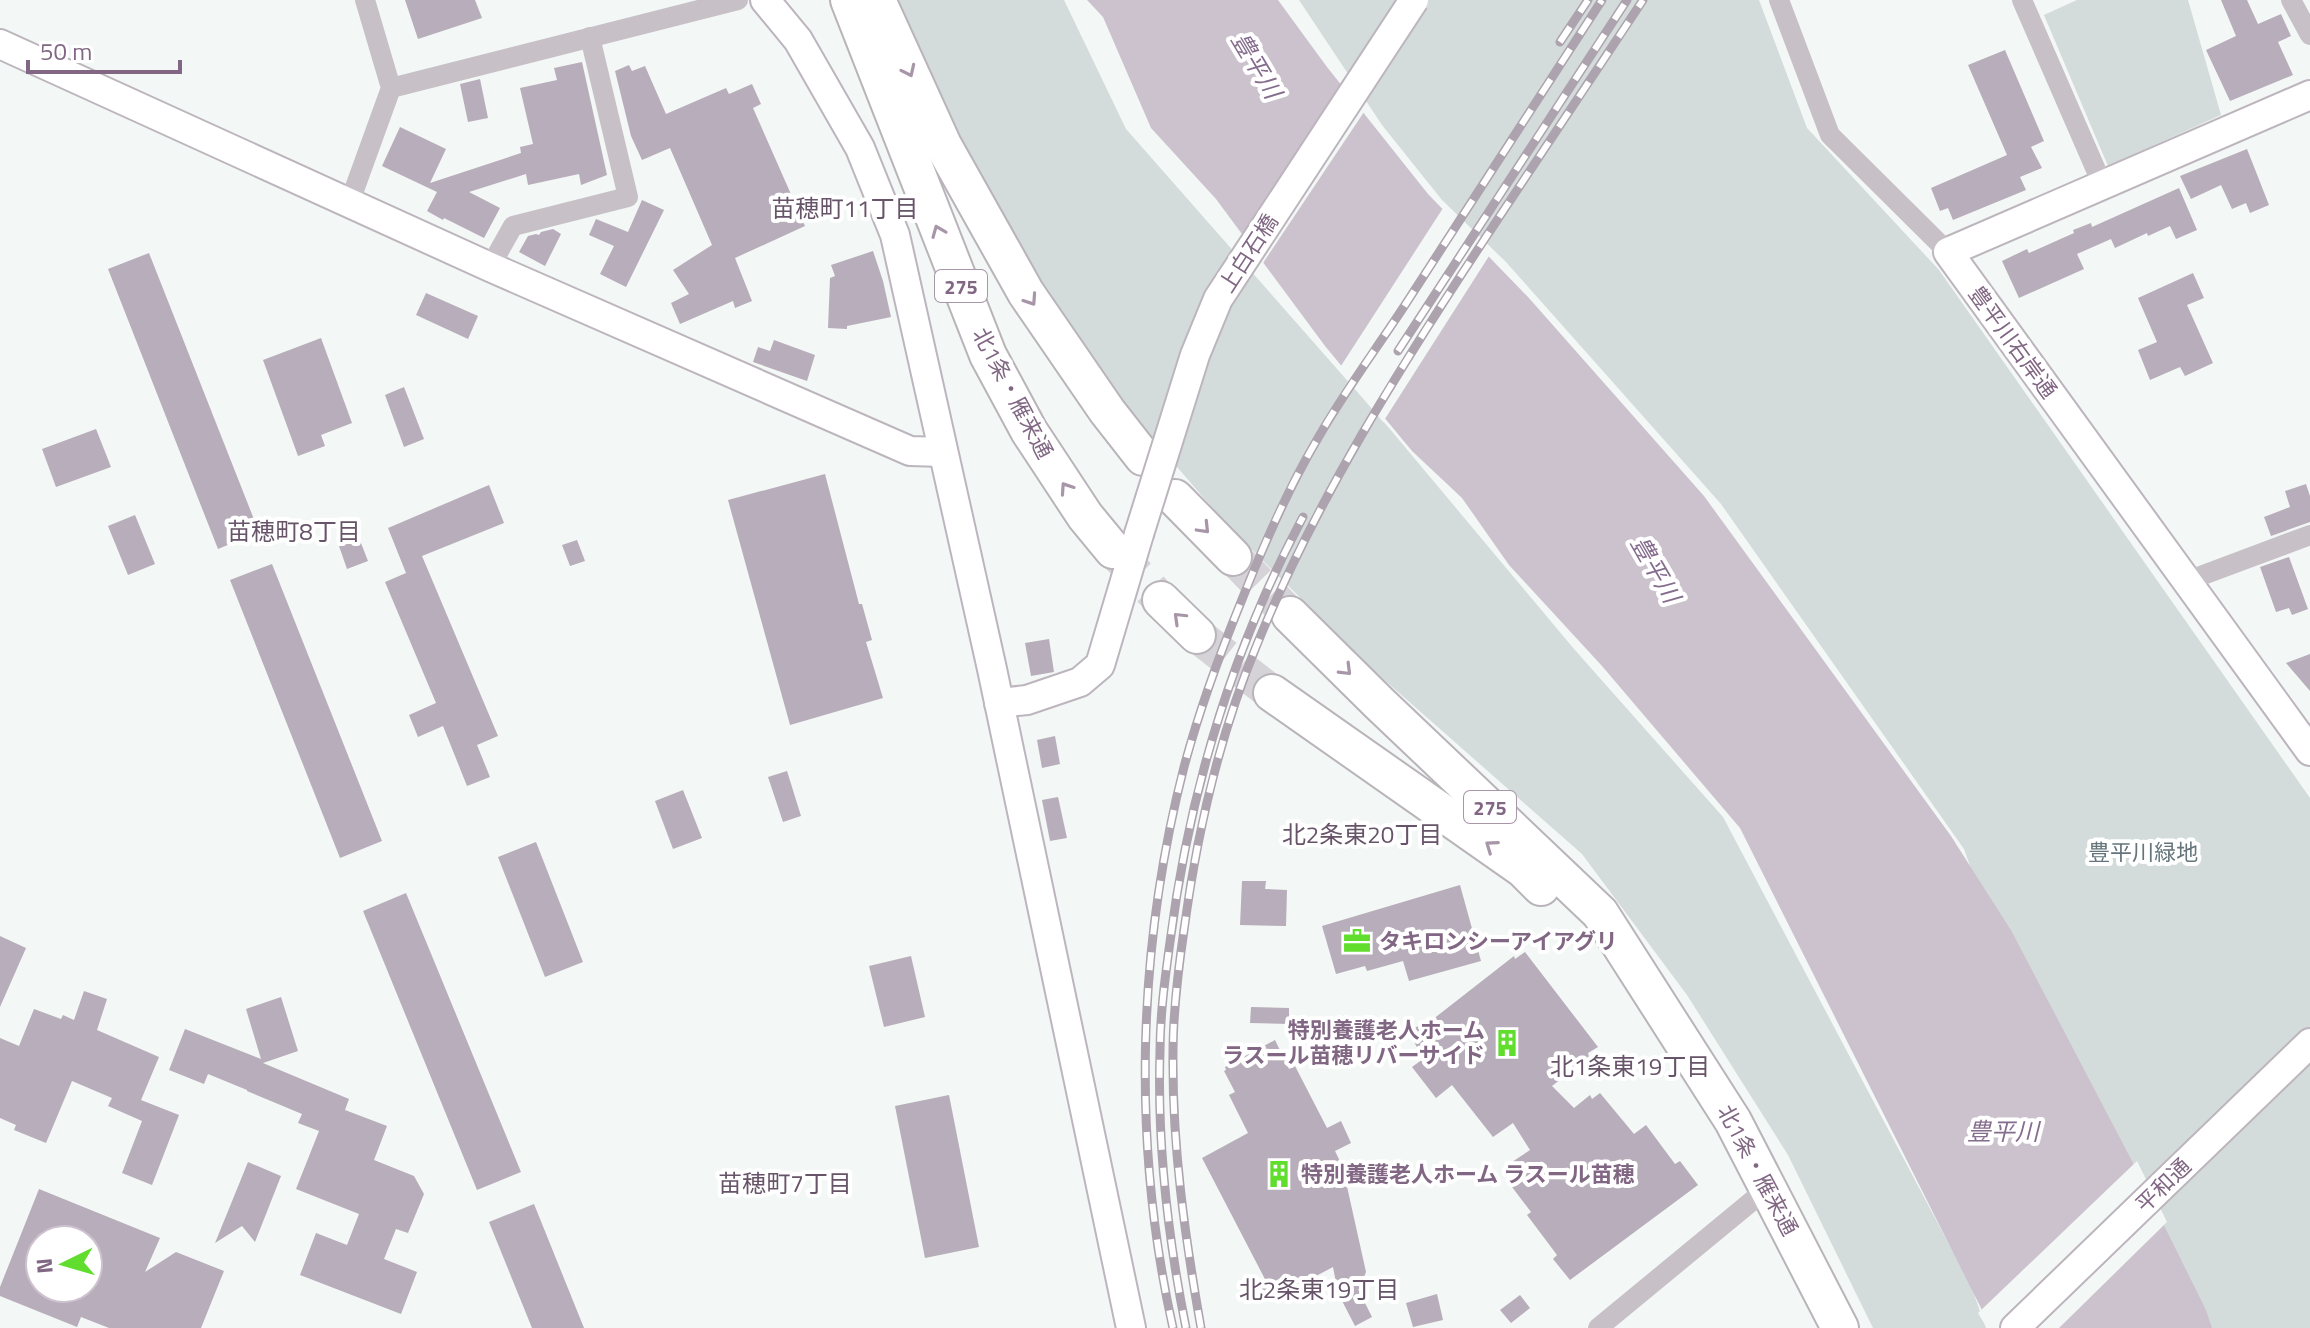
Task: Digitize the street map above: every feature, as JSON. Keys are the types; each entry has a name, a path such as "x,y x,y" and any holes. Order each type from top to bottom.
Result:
{"highway":[{"name":"北1条・雁来通","path":"849,0 988,355 1029,431 1085,516 1126,542"},
{"name":"275","path":"877,0 943,145 1026,293 1107,411 1143,457"},
{"path":"1175,498 1233,557"},
{"path":"1161,600 1197,635"},
{"name":"北1条・雁来通","path":"1290,615 1600,913 1733,1121 1840,1328"},
{"name":"北1条・雁来通","path":"1272,693 1523,869 1668,1016"}],"street":[{"path":"349,204 391,88 365,0"},
{"path":"391,88 738,0"},
{"path":"765,0 798,40 860,148 895,235 999,703 1131,1328"},
{"name":"上白石橋","path":"999,703 1027,700 1080,682 1100,665 1126,542 1218,299 1414,0"},
{"path":"1779,0 1830,135 1948,252 2310,95"},
{"path":"2022,0 2103,186"},
{"path":"2291,0 2310,35"},
{"path":"490,267 513,226 628,197 590,37"},
{"path":"0,44 349,204 910,451 943,452"},
{"name":"豊平川右岸通","path":"1948,252 2310,751"},
{"path":"2187,581 2310,535"},
{"name":"平和通","path":"2015,1328 2310,1043"},
{"path":"1598,1328 1769,1187"}],"green space":[{"path":"884,0 1064,0 1126,129 1389,428 1574,649 1723,817 1971,1286 1986,1328 1873,1328 1788,1155 1687,995 1582,854 1373,670 1227,525 1134,417 995,228"},
{"name":"豊平川緑地","path":"1299,0 1759,0 1807,128 1939,270 2310,798 2310,1328 2200,1328 2019,1003 1964,849 1721,504 1506,262 1442,200 1382,125"},
{"path":"2077,0 2188,0 2221,115 2108,166 2044,15"}],"water":[{"name":"豊平川","path":"1087,0 1278,0 1428,194 1528,297 1704,496 1951,836 2012,932 2132,1161 2212,1328 1991,1328 1740,828 1602,666 1509,565 1462,498 1412,451 1325,346 1216,199 1151,128 1103,17"}],"pier":[{"path":"1346,85 1366,109 1261,266 1241,240"},
{"path":"1445,205 1491,253 1383,422 1339,369"},
{"path":"2137,1161 2167,1222 2059,1328 1987,1328 1978,1313"}],"building":[{"path":"405,0 475,0 482,18 418,39"},
{"path":"2221,0 2247,0 2258,24 2281,14 2291,36 2278,42 2293,75 2230,101 2206,50 2236,36"},
{"path":"2005,50 2044,141 2031,147 2042,168 2020,177 2026,190 1953,220 1948,208 1940,211 1931,188 2007,155 1968,65"},
{"path":"582,62 607,175 581,185 579,174 528,185 526,174 469,192 500,208 484,238 427,211 437,192 382,166 400,127 446,149 430,183 521,153 520,147 533,144 520,88 557,80 554,68"},
{"path":"629,65 632,71 645,66 666,114 726,88 729,94 752,84 761,104 753,108 805,226 735,258 752,301 735,308 733,301 680,324 671,303 689,294 673,270 712,245 670,148 642,160 631,136 615,71"},
{"path":"480,79 488,118 468,122 460,84"},
{"path":"2247,149 2269,205 2250,213 2246,203 2232,209 2221,185 2191,199 2180,176"},
{"path":"2179,188 2197,230 2176,239 2170,226 2115,248 2111,239 2077,254 2084,269 2019,298 2002,261 2027,249 2029,253 2074,233 2073,230 2091,223 2092,227"},
{"path":"642,200 664,210 626,287 600,274 614,246 589,235 596,219 628,232"},
{"path":"553,229 561,234 545,266 519,252 528,236"},
{"path":"873,251 891,317 847,326 847,329 828,328 830,278 835,276 831,265"},
{"path":"149,253 259,532 218,549 108,269"},
{"path":"2193,273 2204,298 2187,305 2213,363 2185,376 2180,367 2150,380 2138,350 2157,342 2138,298"},
{"path":"426,293 478,316 468,339 416,315"},
{"path":"321,338 352,423 321,435 325,446 298,456 263,360"},
{"path":"774,340 815,355 807,381 753,362 758,347 770,351"},
{"path":"404,387 424,439 404,447 385,395"},
{"path":"96,429 111,467 56,487 42,449"},
{"path":"825,474 859,604 862,604 872,640 866,642 883,698 790,725 728,500"},
{"path":"2306,484 2310,496 2310,522 2271,536 2264,517 2290,507 2285,491"},
{"path":"489,485 504,523 422,556 498,736 477,745 490,777 467,786 443,726 418,737 409,715 436,703 385,582 406,573 388,528"},
{"path":"135,515 155,564 128,575 108,526"},
{"path":"359,538 368,561 347,569 339,546"},
{"path":"577,540 585,561 570,566 562,545"},
{"path":"2289,557 2308,609 2292,615 2289,608 2276,612 2260,567"},
{"path":"272,564 382,841 340,858 230,580"},
{"path":"1049,639 1054,672 1031,676 1025,643"},
{"path":"2310,654 2310,691 2286,663"},
{"path":"1055,736 1060,764 1042,768 1037,740"},
{"path":"787,771 801,816 783,822 768,777"},
{"path":"683,790 702,838 673,849 655,801"},
{"path":"1058,797 1067,838 1050,841 1042,800"},
{"path":"536,842 583,962 545,977 498,857"},
{"path":"1242,881 1266,881 1265,889 1287,890 1286,926 1240,925"},
{"path":"1460,885 1481,961 1409,981 1403,961 1367,971 1365,966 1336,974 1322,926"},
{"path":"406,893 521,1172 477,1190 363,911"},
{"path":"0,936 26,948 0,1007"},
{"path":"1525,952 1598,1047 1552,1086 1574,1108 1590,1095 1592,1099 1600,1093 1634,1134 1646,1125 1675,1164 1680,1161 1698,1185 1570,1280 1553,1259 1557,1255 1527,1215 1531,1212 1512,1187 1520,1182 1509,1164 1530,1150 1513,1123 1493,1137 1452,1085 1436,1098 1412,1067 1423,1059 1409,1032 1421,1024 1423,1027 1514,956 1515,959"},
{"path":"911,956 925,1017 884,1027 869,966"},
{"path":"84,991 107,999 97,1030 159,1057 141,1100 179,1115 152,1185 122,1173 142,1121 108,1106 112,1098 72,1081 46,1143 14,1130 16,1125 0,1118 0,1038 19,1046 34,1009 61,1019 63,1015 74,1020"},
{"path":"281,997 298,1051 263,1063 349,1099 345,1110 387,1126 374,1160 414,1176 424,1194 408,1233 396,1229 384,1259 417,1272 401,1314 300,1275 316,1233 347,1245 359,1214 296,1189 319,1131 298,1123 302,1114 208,1074 204,1084 169,1070 185,1029 261,1059 246,1009"},
{"path":"1251,1007 1289,1008 1289,1024 1250,1023"},
{"name":"特別養護老人ホーム ラスール苗穂","path":"1275,1040 1289,1069 1295,1066 1327,1128 1341,1121 1351,1143 1335,1151 1349,1180 1346,1182 1366,1272 1366,1288 1358,1289 1372,1317 1355,1326 1338,1293 1333,1267 1269,1301 1261,1286 1267,1283 1202,1158 1248,1133 1229,1095 1235,1092 1224,1071 1225,1067"},
{"path":"949,1095 979,1247 925,1258 895,1106"},
{"path":"248,1162 281,1176 255,1242 242,1226 215,1243"},
{"path":"39,1189 160,1238 145,1272 176,1252 224,1271 201,1328 109,1328 81,1317 77,1327 0,1296 0,1287 24,1227 24,1304 104,1304 104,1224 25,1224"},
{"path":"534,1204 584,1328 532,1328 489,1222"},
{"path":"1437,1294 1443,1320 1413,1327 1406,1303"},
{"path":"1520,1295 1530,1308 1511,1323 1500,1310"}],"tunnel":[{"path":"1113,550 1161,600"},
{"path":"1233,557 1290,615"},
{"path":"1197,635 1272,693"}],"railway":[{"path":"1560,42 1588,0"},
{"path":"1173,1328 1160,1259 1146,1118 1149,976 1168,836 1203,704 1266,542 1314,445 1602,0"},
{"path":"1398,351 1627,0"},
{"path":"1201,1328 1177,1157 1173,1088 1174,1022 1189,893 1212,783 1232,712 1281,589 1362,434 1454,286 1643,0"},
{"path":"1186,1328 1169,1225 1160,1120 1161,1024 1178,886 1217,724 1255,619 1303,517"}],"place":[{"name":"タキロンシーアイアグリ","path":"1357,941"},
{"name":"特別養護老人ホーム ラスール苗穂リバーサイド","path":"1507,1043"},
{"name":"特別養護老人ホーム ラスール苗穂","path":"1279,1174"}],"district":[{"name":"苗穂町11丁目","path":"845,208"},
{"name":"苗穂町8丁目","path":"294,531"},
{"name":"北2条東20丁目","path":"1362,834"},
{"name":"北1条東19丁目","path":"1630,1066"},
{"name":"苗穂町7丁目","path":"785,1183"},
{"name":"北2条東19丁目","path":"1319,1289"}]}
